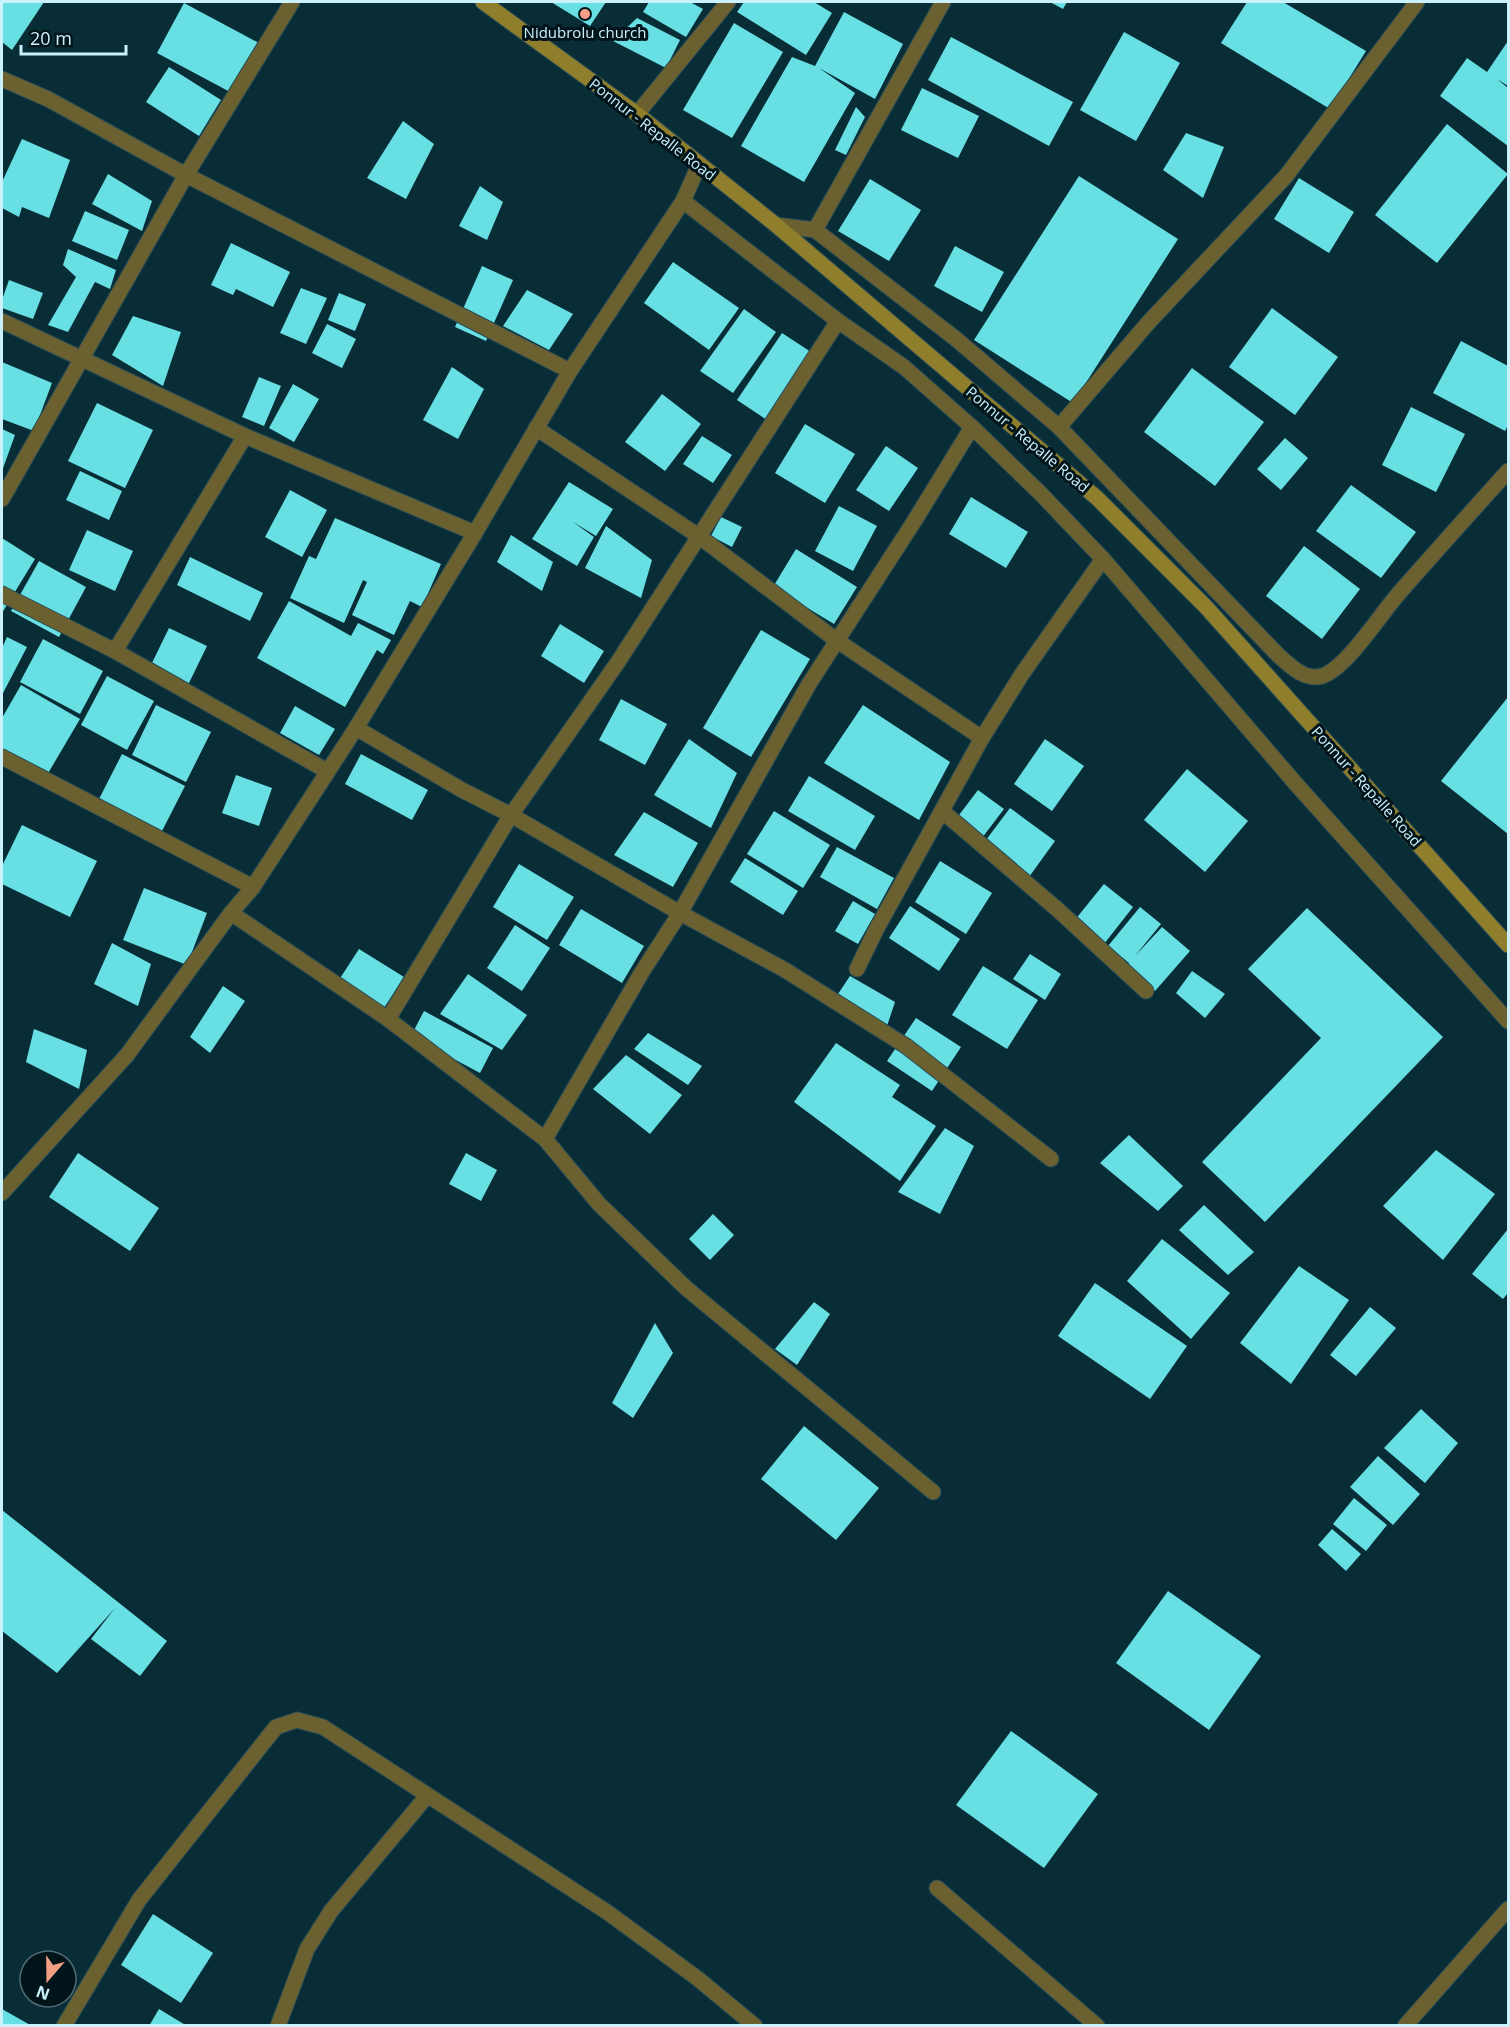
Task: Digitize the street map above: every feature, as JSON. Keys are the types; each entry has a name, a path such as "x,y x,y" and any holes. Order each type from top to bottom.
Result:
{"main road":[{"name":"Ponnur - Repalle Road","path":"483,2 637,114 776,225 1097,498 1206,607 1509,945"}],"street":[{"path":"2,499 186,176 292,2"},
{"path":"637,114 728,2"},
{"path":"815,230 943,2"},
{"path":"1059,427 1148,323 1286,176 1417,2"},
{"path":"2,79 48,99 186,176 570,371"},
{"path":"2,1193 127,1055 253,886 356,728 476,533 570,371 683,201 699,165"},
{"path":"683,201 838,321 904,367 1042,495 1103,560 1296,784 1509,1021"},
{"path":"776,225 815,230 956,339 1059,427 1278,656 1310,677 1322,676 1340,666 1398,593 1509,471"},
{"path":"2,321 245,436 476,533"},
{"path":"388,1019 511,815 618,662 838,321"},
{"path":"536,428 700,537 837,640 982,738"},
{"path":"545,1139 636,982 680,913 803,694 972,428"},
{"path":"115,651 245,436"},
{"path":"856,969 982,738 1022,674 1103,560"},
{"path":"2,594 115,651 327,771"},
{"path":"356,728 680,913 785,970 906,1046 1051,1159"},
{"path":"2,757 253,886"},
{"path":"942,811 1057,909 1146,992"},
{"path":"231,913 388,1019 545,1139 598,1204 686,1288 933,1492"},
{"path":"64,2025 139,1900 276,1727 297,1720 323,1727 608,1912 698,1978 755,2025"},
{"path":"278,2025 307,1949 331,1911 427,1796"},
{"path":"937,1888 1097,2025"},
{"path":"1406,2025 1509,1909"}],"building":[{"path":"2,2 44,2 12,50 2,42"},
{"name":"Nidubrolu church","path":"551,2 606,2 590,26"},
{"path":"649,2 690,2 703,9 686,37 643,12"},
{"path":"744,2 814,2 832,13 806,55 737,12"},
{"path":"1050,2 1067,2 1063,9"},
{"path":"1247,2 1283,2 1366,51 1330,109 1221,43"},
{"path":"184,3 259,43 232,93 157,53"},
{"path":"844,12 903,44 875,99 819,68 855,93 804,182 741,146 792,57 815,66"},
{"path":"637,18 680,40 666,68 613,41"},
{"path":"734,23 783,52 732,138 683,110"},
{"path":"1124,32 1180,63 1136,141 1080,110"},
{"path":"951,37 1073,102 1049,146 928,80"},
{"path":"1508,41 1508,86 1497,79 1508,88 1508,146 1440,96 1467,58 1487,72"},
{"path":"169,67 221,100 199,136 146,102"},
{"path":"922,88 979,116 958,158 901,130"},
{"path":"856,107 865,117 846,155 835,150"},
{"path":"403,121 434,144 406,199 367,178"},
{"path":"1447,124 1508,174 1437,263 1375,215"},
{"path":"1186,133 1224,147 1203,198 1163,170"},
{"path":"22,139 70,160 49,218 22,207 19,217 2,208 2,182"},
{"path":"108,174 152,201 142,231 92,204"},
{"path":"1079,176 1178,239 1073,403 974,340"},
{"path":"1299,178 1354,212 1329,253 1274,219"},
{"path":"870,179 921,210 889,261 838,231"},
{"path":"480,186 503,202 487,240 459,226"},
{"path":"85,211 129,230 117,260 72,241"},
{"path":"231,243 290,272 273,307 236,289 233,295 211,285"},
{"path":"955,246 1004,272 982,312 934,286"},
{"path":"68,249 116,270 110,289 95,282 68,332 48,325 76,277 63,265"},
{"path":"673,262 739,308 709,350 644,303"},
{"path":"482,266 513,280 486,341 455,327"},
{"path":"9,280 43,293 33,319 2,308 2,300"},
{"path":"301,288 327,298 306,344 280,333"},
{"path":"527,290 573,314 549,350 503,326"},
{"path":"339,293 366,304 355,331 328,320"},
{"path":"1272,308 1338,357 1295,415 1229,367"},
{"path":"744,309 776,332 733,393 700,371"},
{"path":"133,316 181,332 163,386 112,355"},
{"path":"327,324 356,339 342,368 312,353"},
{"path":"782,333 811,352 767,420 737,400"},
{"path":"1461,341 1508,366 1508,425 1505,431 1433,393"},
{"path":"2,362 52,383 34,431 2,419"},
{"path":"452,367 484,389 458,439 423,420"},
{"path":"1192,368 1264,422 1215,486 1144,432"},
{"path":"259,377 281,386 264,426 242,417"},
{"path":"293,384 319,399 294,442 269,428"},
{"path":"662,394 701,424 665,471 625,442"},
{"path":"97,403 153,430 125,488 68,461"},
{"path":"1411,407 1465,434 1436,492 1382,465"},
{"path":"805,424 855,454 825,503 775,473"},
{"path":"2,429 15,435 2,471"},
{"path":"702,436 732,455 713,483 683,464"},
{"path":"1285,438 1308,458 1281,490 1257,469"},
{"path":"886,446 918,468 889,511 856,490"},
{"path":"80,471 122,491 109,520 66,500"},
{"path":"569,482 613,509 596,536 573,522 594,537 577,566 532,539"},
{"path":"1351,485 1416,532 1381,578 1316,531"},
{"path":"290,490 327,510 302,557 265,537"},
{"path":"971,497 1028,532 1006,568 949,534"},
{"path":"839,506 877,526 853,571 815,551"},
{"path":"721,517 742,527 732,547 711,536"},
{"path":"335,518 441,564 422,607 410,601 394,635 352,615 367,582 363,580 344,623 290,598 309,556 316,559"},
{"path":"606,526 652,560 641,598 585,568"},
{"path":"87,530 133,551 115,591 69,570"},
{"path":"511,535 553,562 542,591 497,562"},
{"path":"2,538 35,559 2,613"},
{"path":"1304,546 1360,589 1322,639 1266,596"},
{"path":"796,549 857,587 834,624 773,587"},
{"path":"190,557 263,593 250,621 177,585"},
{"path":"39,561 86,587 59,637 11,611"},
{"path":"289,601 351,636 358,623 391,640 383,654 377,650 345,707 257,658"},
{"path":"560,624 604,651 584,683 541,656"},
{"path":"169,628 207,646 188,685 150,667"},
{"path":"761,630 810,659 751,757 703,728"},
{"path":"7,637 27,647 2,695 2,648"},
{"path":"43,639 103,671 80,714 20,682"},
{"path":"107,676 154,701 127,750 81,725"},
{"path":"21,685 80,719 47,775 2,749 2,718"},
{"path":"1508,697 1508,834 1441,781"},
{"path":"621,699 667,724 645,765 599,740"},
{"path":"156,705 211,732 186,782 132,755"},
{"path":"863,705 950,762 919,820 824,763"},
{"path":"295,706 335,729 319,755 280,733"},
{"path":"689,739 737,773 711,828 654,795"},
{"path":"1045,739 1084,766 1052,811 1014,784"},
{"path":"122,754 185,786 162,831 99,799"},
{"path":"361,754 428,790 412,820 345,784"},
{"path":"1187,769 1248,821 1205,872 1144,820"},
{"path":"236,775 272,788 259,826 222,813"},
{"path":"809,776 875,816 855,850 788,811"},
{"path":"978,790 1004,809 982,838 956,819"},
{"path":"1010,808 1055,841 1029,877 983,844"},
{"path":"774,811 830,845 803,888 747,854"},
{"path":"644,812 698,843 673,887 614,855"},
{"path":"22,825 97,861 70,917 2,884 2,866"},
{"path":"837,847 894,878 877,909 820,877"},
{"path":"745,858 798,891 783,915 730,882"},
{"path":"940,861 992,893 966,934 915,902"},
{"path":"519,864 574,897 547,940 493,907"},
{"path":"1104,884 1133,907 1104,944 1074,921"},
{"path":"144,888 207,913 187,965 123,940"},
{"path":"853,901 875,914 858,944 835,931"},
{"path":"910,906 960,939 939,971 889,938"},
{"path":"1140,907 1161,924 1135,956 1162,927 1190,951 1155,991 1126,967 1129,963 1108,946"},
{"path":"1307,908 1443,1037 1265,1222 1202,1162 1321,1038 1248,969"},
{"path":"581,909 644,946 622,983 559,945"},
{"path":"515,925 550,948 522,991 487,968"},
{"path":"112,943 151,964 138,1006 94,984"},
{"path":"359,949 404,977 382,1011 337,983"},
{"path":"1030,954 1061,974 1045,1000 1013,979"},
{"path":"983,966 1038,1000 1007,1049 952,1015"},
{"path":"1192,971 1225,994 1205,1018 1176,993"},
{"path":"468,974 527,1015 502,1050 440,1014"},
{"path":"850,976 895,1002 887,1026 838,994"},
{"path":"223,986 245,1001 210,1053 190,1037"},
{"path":"424,1011 493,1048 480,1073 411,1036"},
{"path":"916,1018 961,1047 932,1091 887,1061"},
{"path":"34,1029 87,1050 79,1089 26,1062"},
{"path":"648,1033 702,1066 688,1085 634,1049"},
{"path":"836,1043 900,1085 892,1097 936,1126 900,1181 794,1102"},
{"path":"626,1055 682,1095 650,1134 593,1089"},
{"path":"945,1128 974,1146 940,1214 898,1192"},
{"path":"1129,1135 1183,1186 1158,1211 1100,1163"},
{"path":"1436,1150 1495,1194 1443,1260 1383,1206"},
{"path":"78,1153 159,1208 130,1251 49,1197"},
{"path":"466,1153 497,1170 481,1201 449,1184"},
{"path":"1204,1205 1254,1252 1228,1275 1179,1230"},
{"path":"713,1214 734,1235 710,1260 689,1239"},
{"path":"1508,1229 1508,1293 1503,1299 1472,1274"},
{"path":"1162,1239 1230,1293 1191,1339 1127,1281"},
{"path":"1299,1266 1349,1300 1291,1384 1240,1343"},
{"path":"1095,1283 1187,1346 1150,1399 1058,1336"},
{"path":"814,1302 830,1314 797,1365 775,1349"},
{"path":"1370,1307 1396,1328 1356,1376 1330,1355"},
{"path":"655,1323 673,1353 633,1418 612,1403"},
{"path":"1421,1409 1458,1443 1425,1483 1384,1448"},
{"path":"804,1426 879,1488 836,1540 761,1479"},
{"path":"1378,1456 1420,1494 1393,1525 1350,1487"},
{"path":"1354,1498 1387,1525 1366,1551 1333,1524"},
{"path":"2,1510 167,1641 140,1676 91,1639 115,1608 57,1673 2,1631"},
{"path":"1332,1529 1361,1554 1346,1571 1318,1545"},
{"path":"1168,1591 1261,1656 1209,1730 1116,1663"},
{"path":"1011,1731 1098,1794 1044,1868 956,1805"},
{"path":"153,1914 213,1953 181,2003 121,1965"},
{"path":"2,2009 32,2026 2,2026"},
{"path":"159,2009 187,2026 149,2026"}],"place":[{"name":"Nidubrolu church","path":"585,14"}]}
